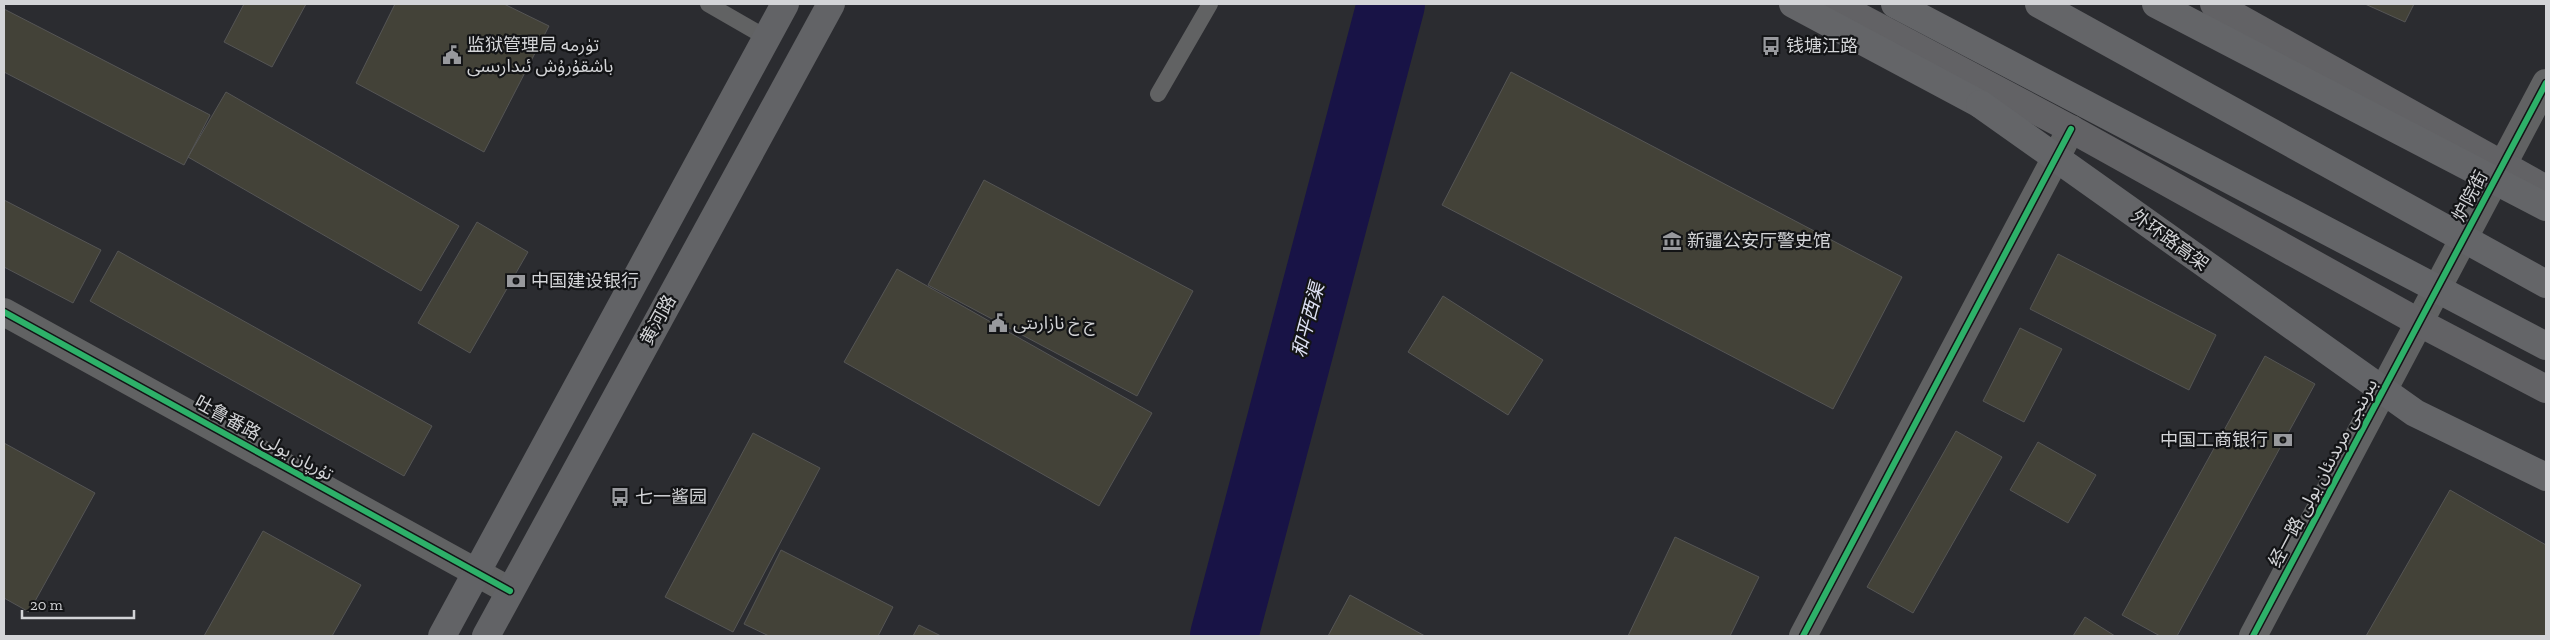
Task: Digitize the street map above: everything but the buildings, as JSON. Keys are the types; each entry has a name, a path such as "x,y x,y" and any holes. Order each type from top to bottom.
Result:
{"highway":[{"name":"外环路高架","path":"1793,4 1980,104 2415,413 2546,477"},
{"path":"1895,4 2546,346"},
{"path":"2039,4 2546,284"},
{"path":"2156,4 2546,207"}],"main road":[{"path":"442,636 786,4"},
{"name":"黄河路","path":"486,636 831,4"},
{"path":"1836,4 2070,129 2420,323 2546,389"},
{"path":"2214,4 2546,189"}],"street":[{"name":"炉院街","path":"2420,323 2546,83"},
{"path":"1803,636 2070,129"},
{"name":"吐鲁番路 تۇرپان يولى","path":"4,312 510,591"},
{"name":"经一路 بىرىنجى مرىدىئان يولى","path":"2253,636 2420,323"}],"lane":[{"path":"708,4 767,38"},
{"path":"1158,94 1210,4"}],"waterway":[{"name":"和平西渠","path":"1224,636 1391,4"}],"cycle path":[{"path":"2253,636 2546,83"},
{"path":"1803,636 2071,129"},
{"path":"4,312 510,591"}],"place":[{"name":"钱塘江路","path":"1771,46"},
{"name":"监狱管理局 تۈرمە باشقۇرۇش ئىدارىسى","path":"452,55"},
{"name":"新疆公安厅警史馆","path":"1672,241"},
{"name":"中国建设银行","path":"516,281"},
{"name":"ج خ نازارىتى","path":"998,323"},
{"name":"中国工商银行","path":"2283,440"},
{"name":"七一酱园","path":"620,497"}]}
